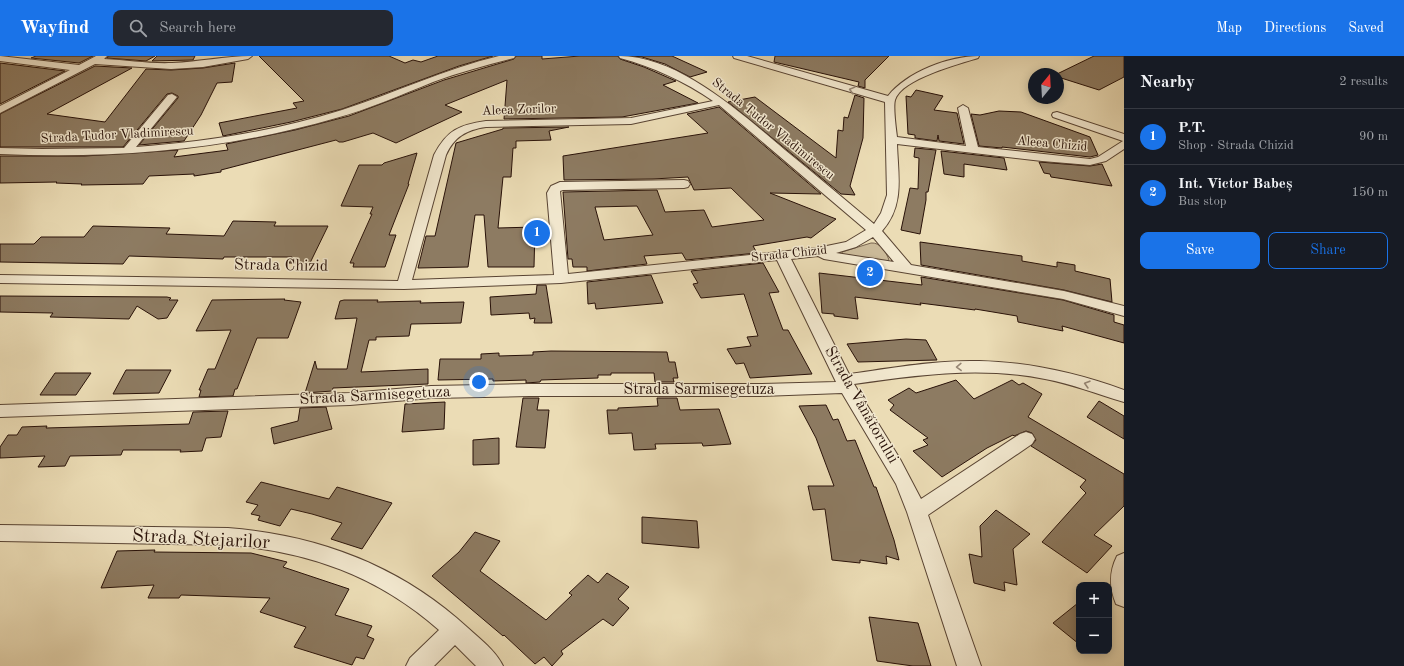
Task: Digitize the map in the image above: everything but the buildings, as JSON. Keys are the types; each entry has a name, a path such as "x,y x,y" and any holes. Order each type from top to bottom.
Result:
{"street":[{"path":"0,110 103,56"},
{"path":"94,61 171,66 203,64 248,56"},
{"name":"Strada Tudor Vladimirescu","path":"0,151 74,153 127,151 231,140 296,126 365,106 464,68 511,56"},
{"name":"Strada Tudor Vladimirescu","path":"623,56 646,63 673,74 698,87 721,102 874,231 906,268"},
{"path":"737,56 890,100 907,82 920,74 975,56"},
{"path":"0,58 79,68"},
{"path":"127,151 172,97"},
{"name":"Strada Chizid","path":"0,279 404,285 561,279 782,255 816,254 842,248 857,242 874,231 883,222 891,206 893,194 890,100"},
{"name":"Aleea Zorilor","path":"404,285 440,155 447,141 456,133 477,125 492,123 641,120 721,102"},
{"path":"963,108 973,150"},
{"path":"1057,115 1124,138"},
{"name":"Aleea Chizid","path":"892,140 1050,159 1090,162 1102,159 1124,144"},
{"path":"561,279 553,192 555,189 560,186 684,184"},
{"path":"816,254 1038,290 1124,311"},
{"name":"Strada Vânătorului","path":"782,255 845,384 894,464 918,512 969,666"},
{"name":"Strada Sarmisegetuza","path":"0,411 350,399 431,392 528,390 760,390 845,384 945,368 997,367 1043,374 1084,383 1124,396"},
{"path":"918,512 1026,439"},
{"name":"Strada Stejarilor","path":"0,533 113,536 207,536 264,540 315,551 357,566 409,594 434,611 491,666"},
{"path":"1124,562 1121,572 1122,593 1124,597"},
{"path":"418,666 454,630"}],"shaded area":[{"path":"871,243 880,246 889,260 885,261 842,254 842,252"}],"place":[{"name":"P.T.","path":"537,233"},
{"name":"Int. Victor Babeș","path":"870,273"}]}
